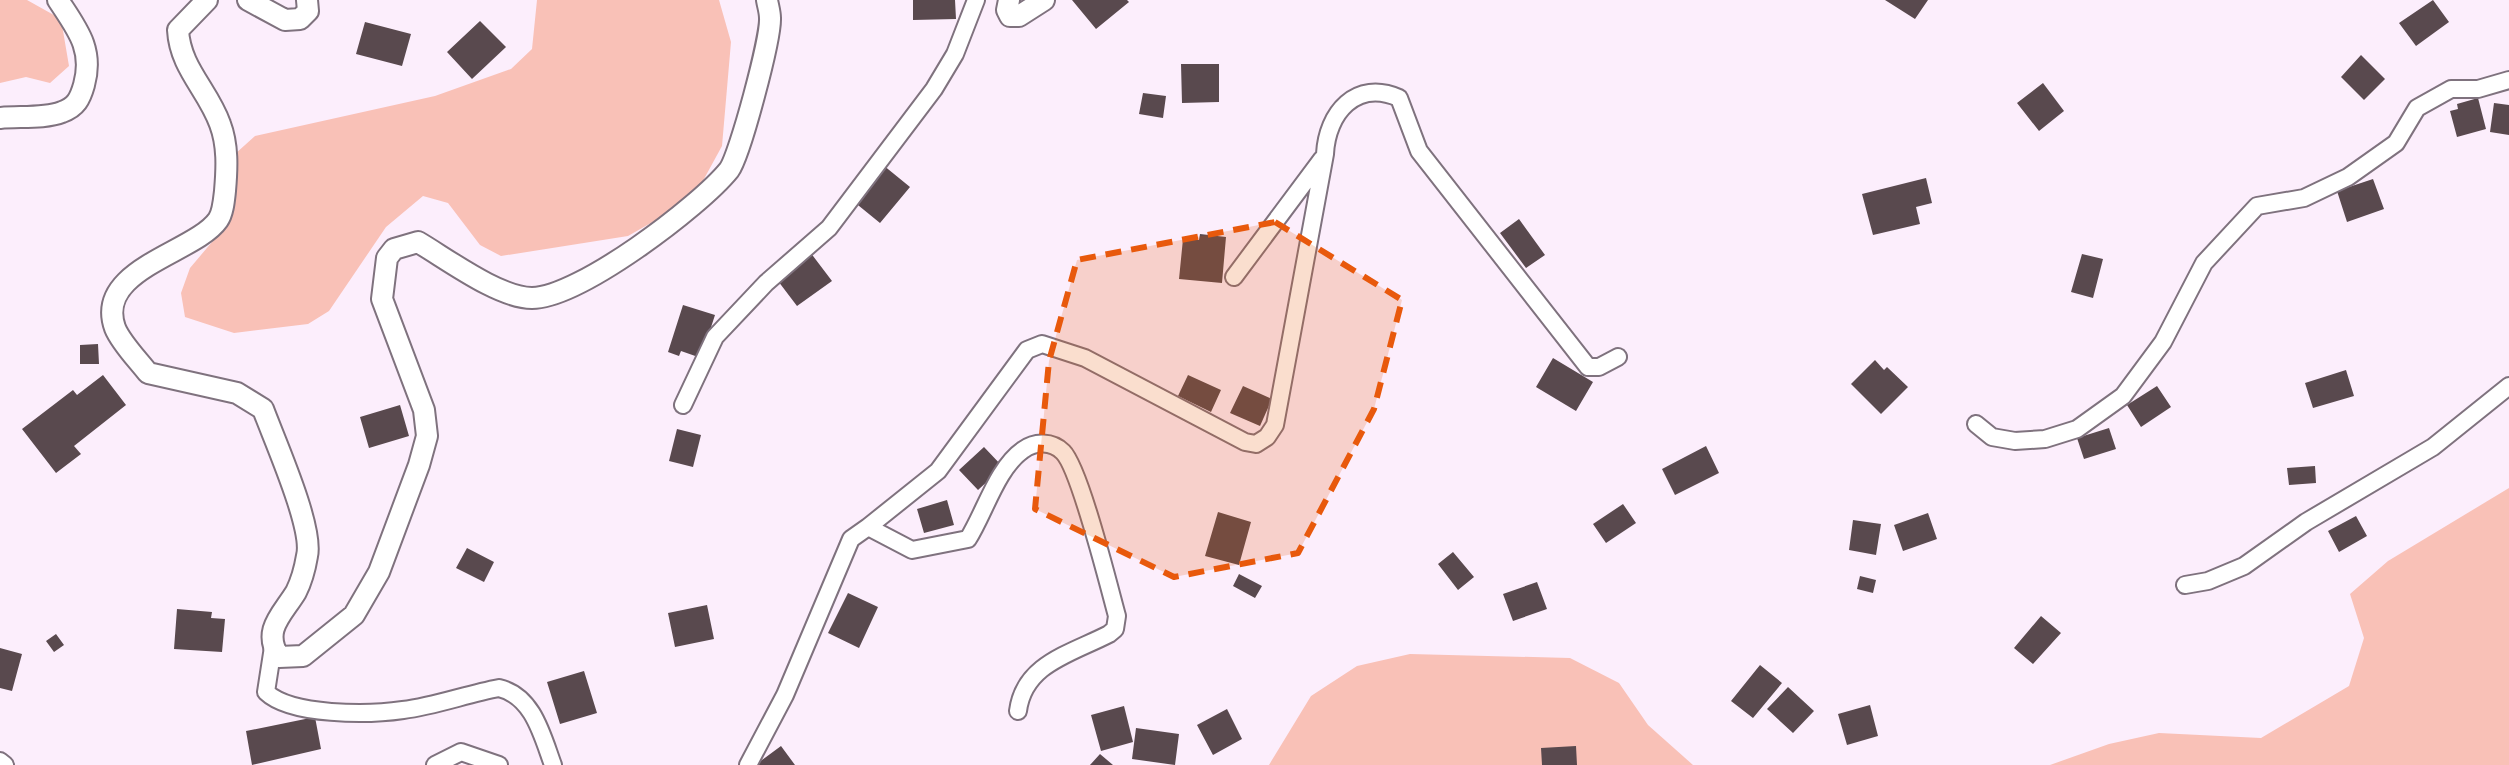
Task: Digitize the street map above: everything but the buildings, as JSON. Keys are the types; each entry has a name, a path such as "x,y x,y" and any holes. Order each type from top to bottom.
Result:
{"street":[{"path":"0,118 59,113 75,106 80,98 89,56 84,41 58,0"},
{"path":"207,0 178,30 188,70 219,121 226,146 220,218 208,230 156,258 135,275 113,307 115,329 148,373 237,393 263,409 302,517 309,552 298,588 271,630 273,647 266,692 276,702 299,709 402,710 499,688 514,692 537,722 553,765"},
{"path":"248,0 285,20 300,19 308,11 307,0"},
{"path":"273,647 279,657 303,656 354,615 379,572 419,465 427,436 424,410 382,299 387,258 394,249 418,242 493,285 532,298 564,290 649,240 730,169 744,129 771,20 767,0"},
{"path":"683,405 715,337 766,283 829,228 934,89 955,54 976,0"},
{"path":"1009,0 1007,10 1010,16 1019,16 1044,0"},
{"path":"1976,424 1992,437 2015,441 2045,439 2077,429 2123,396 2171,329 2204,263 2257,206 2304,198 2348,177 2396,143 2417,108 2451,89 2478,89 2509,80"},
{"path":"748,765 785,695 851,539 938,471 1027,350 1042,344 1085,358 1245,442 1256,444 1267,437 1275,425 1325,154 1326,131 1336,113 1353,98 1384,91 1399,98 1419,151 1588,367 1599,367 1618,357"},
{"path":"1234,277 1325,154"},
{"path":"2185,585 2208,581 2244,566 2306,522 2433,447 2509,386"},
{"path":"868,527 912,550 968,539 1008,464 1023,450 1036,443 1051,444 1065,453 1086,506 1117,616 1115,629 1036,671 1021,690 1018,711"},
{"path":"435,765 461,752 499,765"},
{"path":"0,761 5,765"}],"highlighted area":[{"path":"1275,222 1402,300 1374,409 1298,553 1174,577 1035,509 1049,361 1077,260"}],"shaded area":[{"path":"0,0 27,0 61,19 69,66 50,83 26,77 0,83"},
{"path":"537,0 719,0 731,42 722,146 693,199 628,236 501,256 480,245 448,203 423,196 386,227 329,311 308,324 234,333 185,317 181,293 190,268 223,229 235,154 255,136 435,96 511,69 532,49"},
{"path":"2509,488 2509,765 2050,765 2109,744 2159,733 2261,738 2349,686 2364,638 2350,594 2388,561"},
{"path":"1410,654 1570,658 1619,683 1648,725 1693,765 1269,765 1311,696 1357,666"}]}
